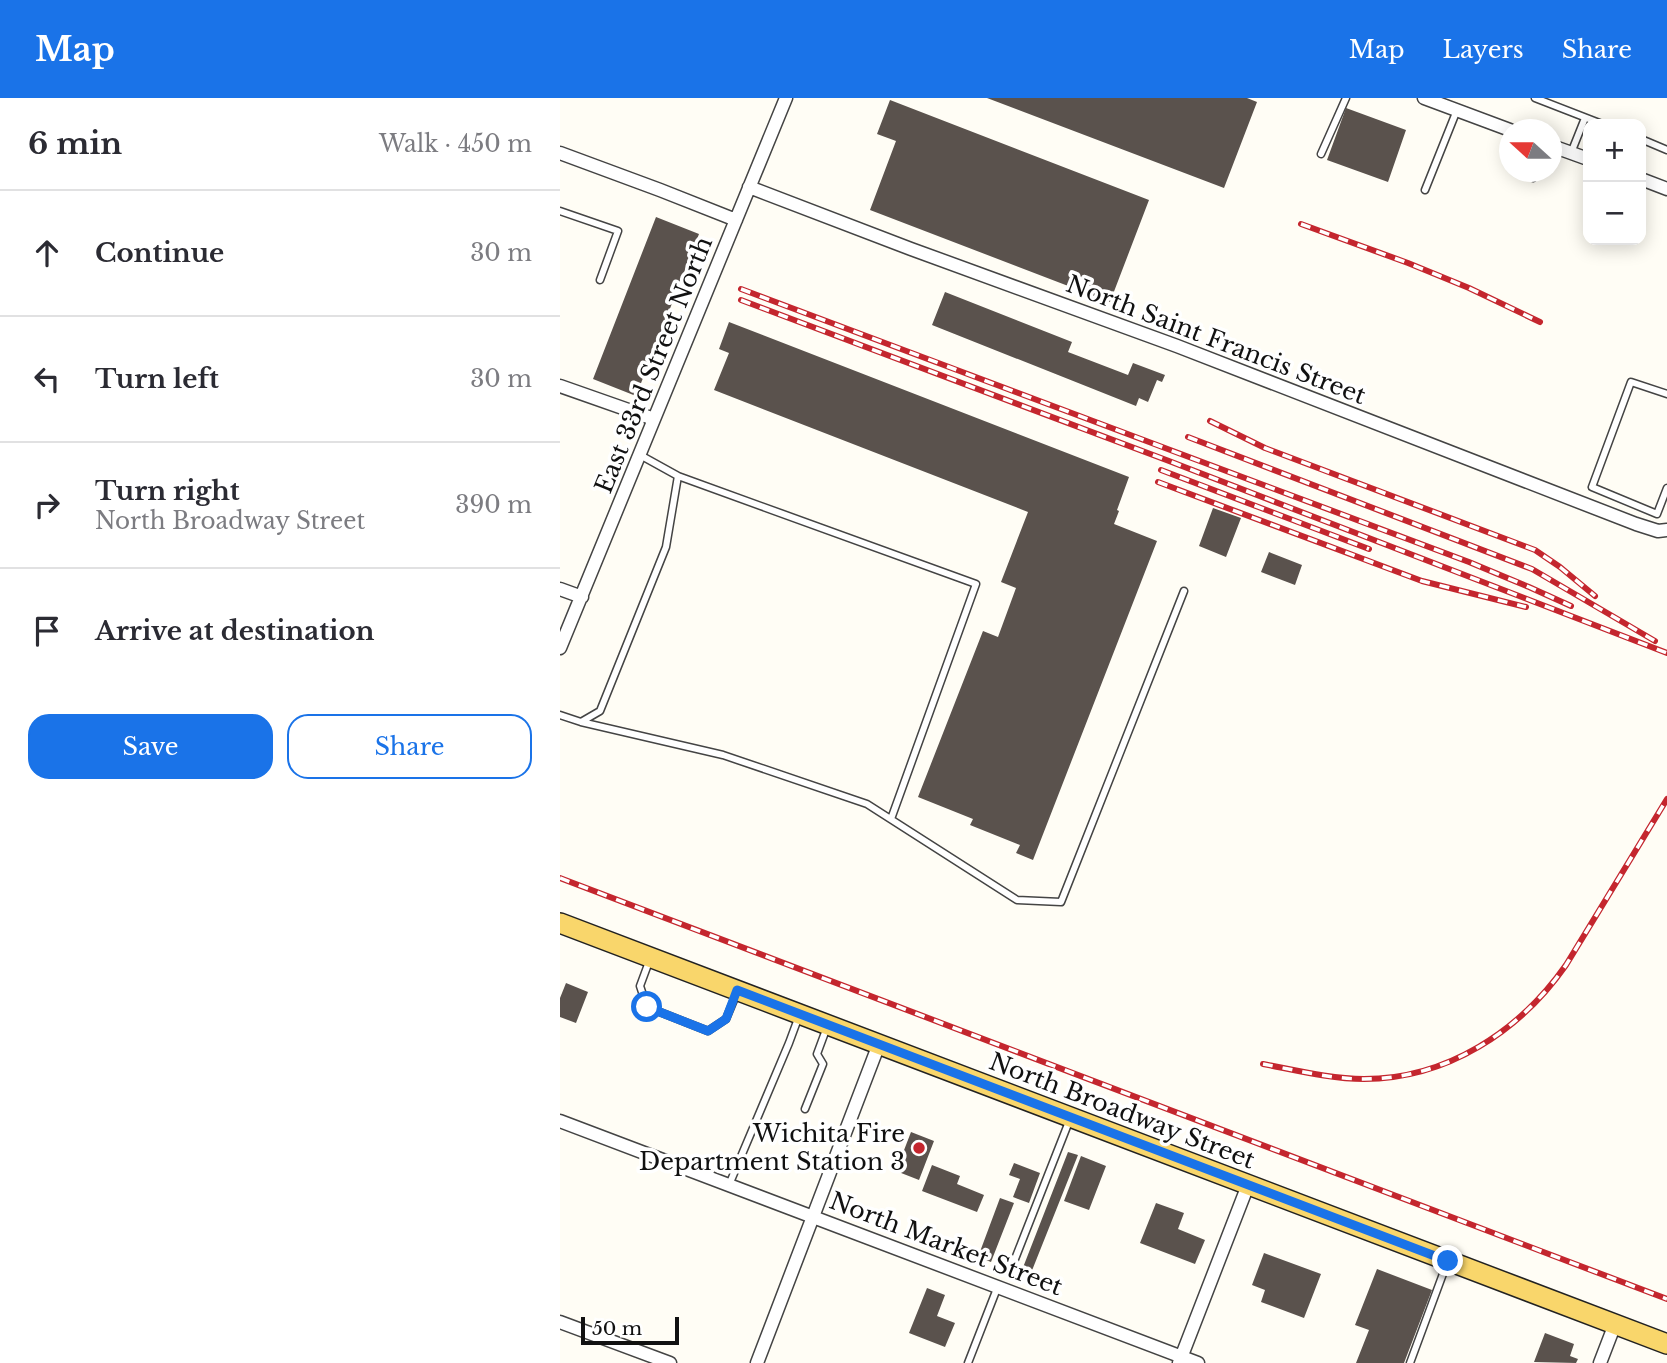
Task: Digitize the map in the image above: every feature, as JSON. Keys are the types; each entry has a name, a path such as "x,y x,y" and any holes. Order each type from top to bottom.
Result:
{"main road":[{"name":"North Broadway Street","path":"560,923 1667,1344"}],"street":[{"name":"East 33rd Street North","path":"560,648 786,98"},
{"path":"1424,98 1499,126"},
{"path":"1562,150 1583,157"},
{"path":"560,153 736,220"},
{"path":"1646,181 1667,189"},
{"name":"North Saint Francis Street","path":"749,187 1177,346 1636,524 1658,531 1667,530"},
{"path":"560,386 654,419"},
{"path":"560,589 582,597"},
{"path":"757,1363 879,1044"},
{"name":"North Market Street","path":"560,1121 998,1286 1180,1360 1198,1363"},
{"path":"1180,1360 1248,1185"},
{"path":"560,1322 670,1363"},
{"path":"1600,1363 1615,1324"}],"lane":[{"path":"1321,154 1346,98"},
{"path":"1535,98 1586,118 1571,153"},
{"path":"1425,190 1457,110"},
{"path":"1646,141 1667,149"},
{"path":"560,211 618,231 600,280"},
{"path":"1667,394 1631,382 1592,487 1657,514 1667,488"},
{"path":"640,455 678,476 976,584 891,819"},
{"path":"581,722 600,711 666,547 678,476"},
{"path":"560,715 723,755 867,804 1017,900 1061,902 1184,591"},
{"path":"651,958 640,986 647,1007 708,1031 726,1019 737,990"},
{"path":"729,1185 800,1014"},
{"path":"805,1109 822,1064 817,1054 828,1025"},
{"path":"1013,1264 1070,1117"},
{"path":"1410,1363 1448,1261"},
{"path":"968,1363 998,1286"}],"building":[{"path":"987,98 1247,98 1257,102 1224,188"},
{"path":"890,100 1149,200 1110,302 870,210 896,141 877,134"},
{"path":"1346,108 1406,130 1388,182 1327,160"},
{"path":"656,217 699,234 636,396 593,379"},
{"path":"945,292 1072,342 1068,352 1128,375 1133,363 1165,375 1162,382 1157,380 1148,402 1139,398 1136,406 932,325"},
{"path":"729,322 1129,477 1114,524 1157,541 1033,860 1016,853 1020,845 970,825 973,819 918,797 983,631 998,637 1016,588 1001,582 1028,512 714,390 729,353 719,349"},
{"path":"1213,508 1241,518 1226,557 1199,546"},
{"path":"1269,552 1302,565 1295,585 1261,572"},
{"path":"566,983 588,992 576,1023 560,1017 560,998"},
{"path":"911,1132 934,1141 919,1180 896,1171"},
{"path":"1068,1152 1078,1155 1031,1273 1022,1270"},
{"path":"1081,1156 1106,1166 1089,1210 1064,1201"},
{"path":"1014,1163 1040,1173 1029,1203 1013,1197 1020,1179 1009,1175"},
{"path":"932,1165 960,1176 957,1184 984,1195 977,1212 922,1191"},
{"path":"1000,1198 1014,1203 991,1262 978,1257"},
{"path":"1156,1203 1184,1213 1178,1229 1205,1240 1195,1264 1140,1243"},
{"path":"1264,1253 1321,1274 1304,1318 1261,1302 1265,1290 1252,1285"},
{"path":"1377,1269 1432,1290 1404,1363 1356,1363 1369,1330 1355,1325"},
{"path":"927,1288 945,1295 937,1316 955,1323 945,1347 909,1333"},
{"path":"1545,1333 1574,1344 1570,1356 1578,1359 1576,1363 1534,1362"}],"railway":[{"path":"1301,224 1469,288 1540,322"},
{"path":"741,289 1469,562 1571,606"},
{"path":"741,300 1667,653"},
{"path":"1210,421 1265,448 1535,550 1595,596"},
{"path":"1188,437 1532,569 1655,641"},
{"path":"1161,470 1369,549"},
{"path":"1158,482 1422,581 1526,607"},
{"path":"1263,1064 1339,1077 1395,1077 1424,1070 1479,1047 1527,1011 1548,989 1566,965 1667,799"},
{"path":"560,878 1667,1299"}],"place":[{"name":"Wichita Fire Department Station 3","path":"919,1148"}],"route":[{"path":"647,1007 708,1031 726,1019 737,990 1448,1261"}]}
